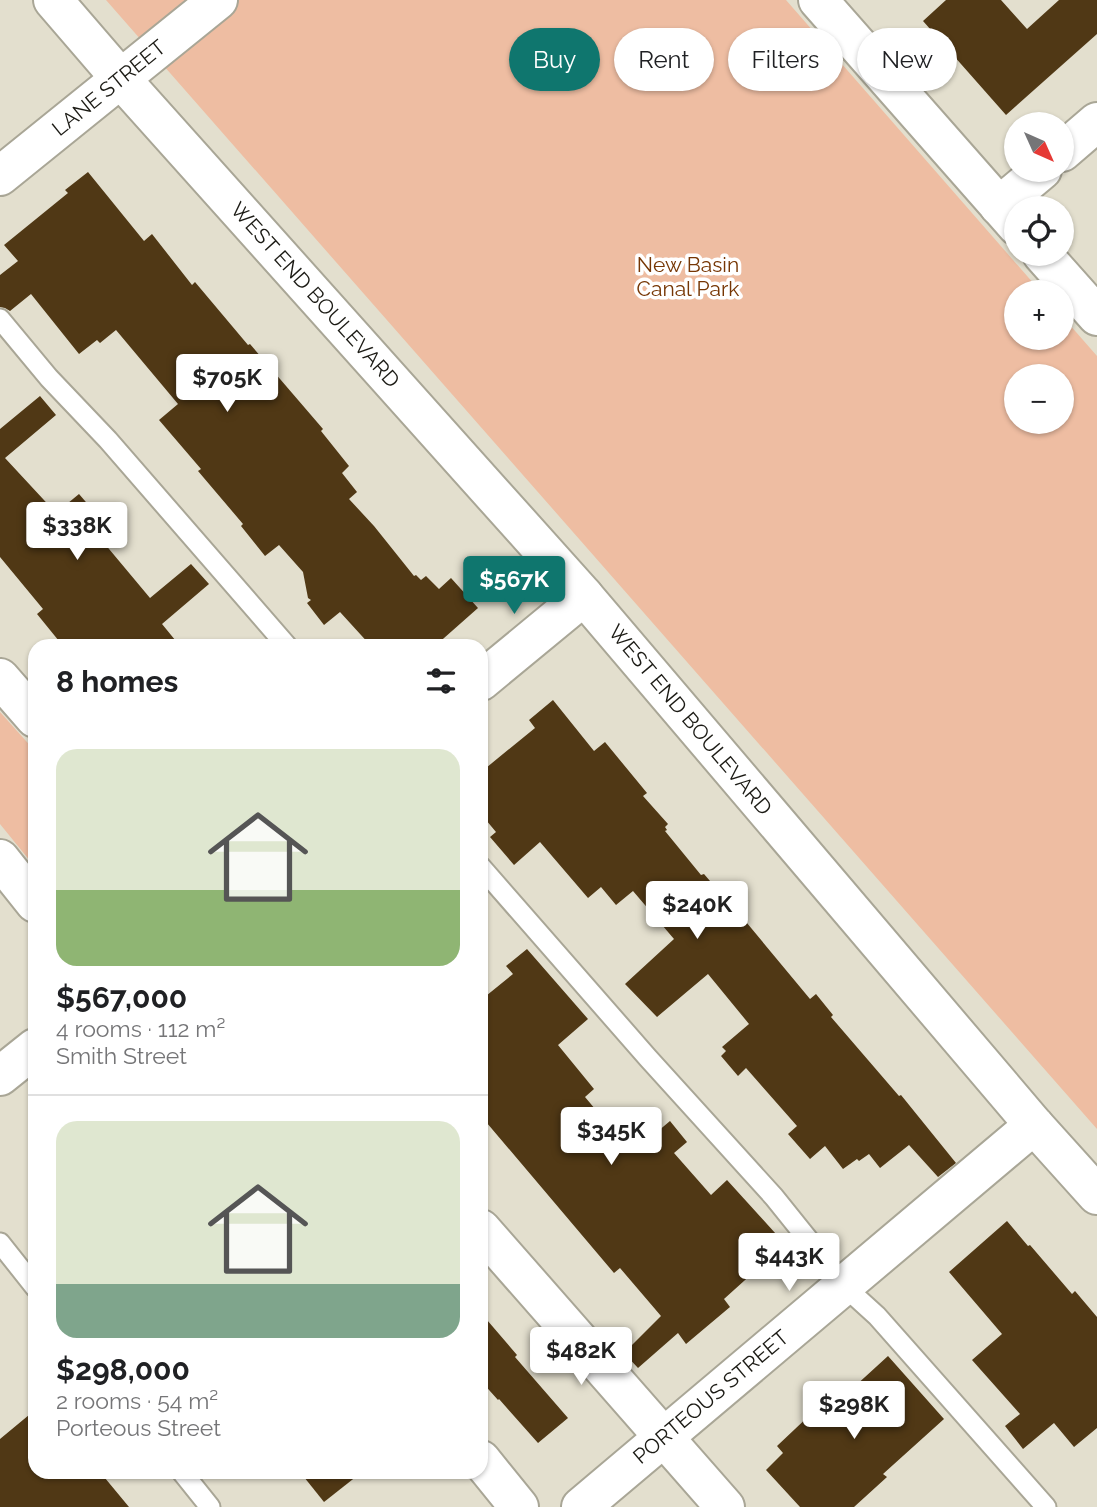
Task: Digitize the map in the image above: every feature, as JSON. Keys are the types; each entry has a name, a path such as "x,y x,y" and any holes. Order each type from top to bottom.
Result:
{"main road":[{"name":"WEST END BOULEVARD","path":"53,0 584,596 1034,1125 1097,1195"},
{"name":"LANE STREET","path":"0,176 218,0"},
{"path":"818,0 1004,211"},
{"path":"1074,142 1097,122"},
{"path":"1053,266 1097,316"},
{"path":"488,675 584,596"},
{"path":"0,678 28,710"},
{"path":"0,859 28,894"},
{"path":"0,1076 28,1054"},
{"name":"PORTEOUS STREET","path":"581,1507 1034,1125"},
{"path":"488,1237 725,1507"},
{"path":"488,1469 519,1507"}],"lane":[{"path":"0,319 281,639"},
{"path":"488,875 774,1197 844,1286 877,1316 1046,1507"},
{"path":"0,1243 28,1278"},
{"path":"187,1479 210,1507"}],"green space":[{"name":"New Basin Canal Park","path":"106,0 786,0 810,28 728,28 728,91 843,91 843,65 857,81 857,91 865,91 1004,250 1004,266 1018,266 1031,280 1004,280 1004,350 1074,350 1074,330 1097,356 1097,1129"},
{"path":"0,712 28,743 28,858 0,824"}],"building":[{"path":"946,0 1001,0 1027,29 1059,0 1097,0 1097,34 1009,112 1004,113 957,60 957,28 929,28 923,21"},
{"path":"88,172 144,241 152,234 192,285 195,282 323,429 321,431 349,466 342,473 357,492 349,499 414,576 421,580 426,576 439,589 451,578 478,608 443,639 365,639 340,612 324,625 307,603 311,600 308,598 303,572 279,545 265,556 241,526 243,524 198,471 201,469 159,420 178,404 116,330 100,343 97,340 79,354 31,294 10,311 0,307 0,275 18,261 4,245 68,193 65,190"},
{"path":"40,396 56,415 5,458 56,513 79,494 104,523 94,531 150,598 191,564 209,584 162,624 174,639 57,639 37,614 43,609 0,557 0,429"},
{"path":"553,700 594,751 605,742 647,793 643,796 668,824 665,831 701,875 704,874 717,887 810,999 816,994 833,1015 831,1017 899,1096 901,1095 956,1163 938,1177 909,1145 880,1168 869,1154 843,1169 825,1146 810,1159 788,1134 797,1126 746,1068 738,1076 721,1056 726,1051 722,1047 749,1024 708,974 657,1017 625,984 674,939 633,891 616,905 601,887 588,898 540,842 514,865 490,837 496,832 488,822 488,766 535,728 529,720"},
{"path":"527,949 588,1019 558,1045 594,1089 585,1097 632,1153 670,1121 687,1142 674,1153 711,1195 727,1180 785,1244 724,1299 730,1307 686,1344 678,1333 638,1368 624,1353 661,1316 620,1268 614,1273 488,1124 488,994 513,974 506,966"},
{"path":"1007,1221 1072,1294 1075,1291 1097,1317 1097,1428 1074,1447 1054,1423 1023,1449 1005,1426 1020,1414 972,1360 1002,1334 949,1272"},
{"path":"488,1321 568,1418 538,1443 488,1389"},
{"path":"888,1356 944,1419 883,1474 887,1477 854,1507 800,1507 766,1470 783,1453 777,1446 813,1412 819,1419"},
{"path":"28,1416 28,1479 106,1479 129,1507 0,1507 0,1439"},
{"path":"306,1479 353,1479 324,1502"}]}
